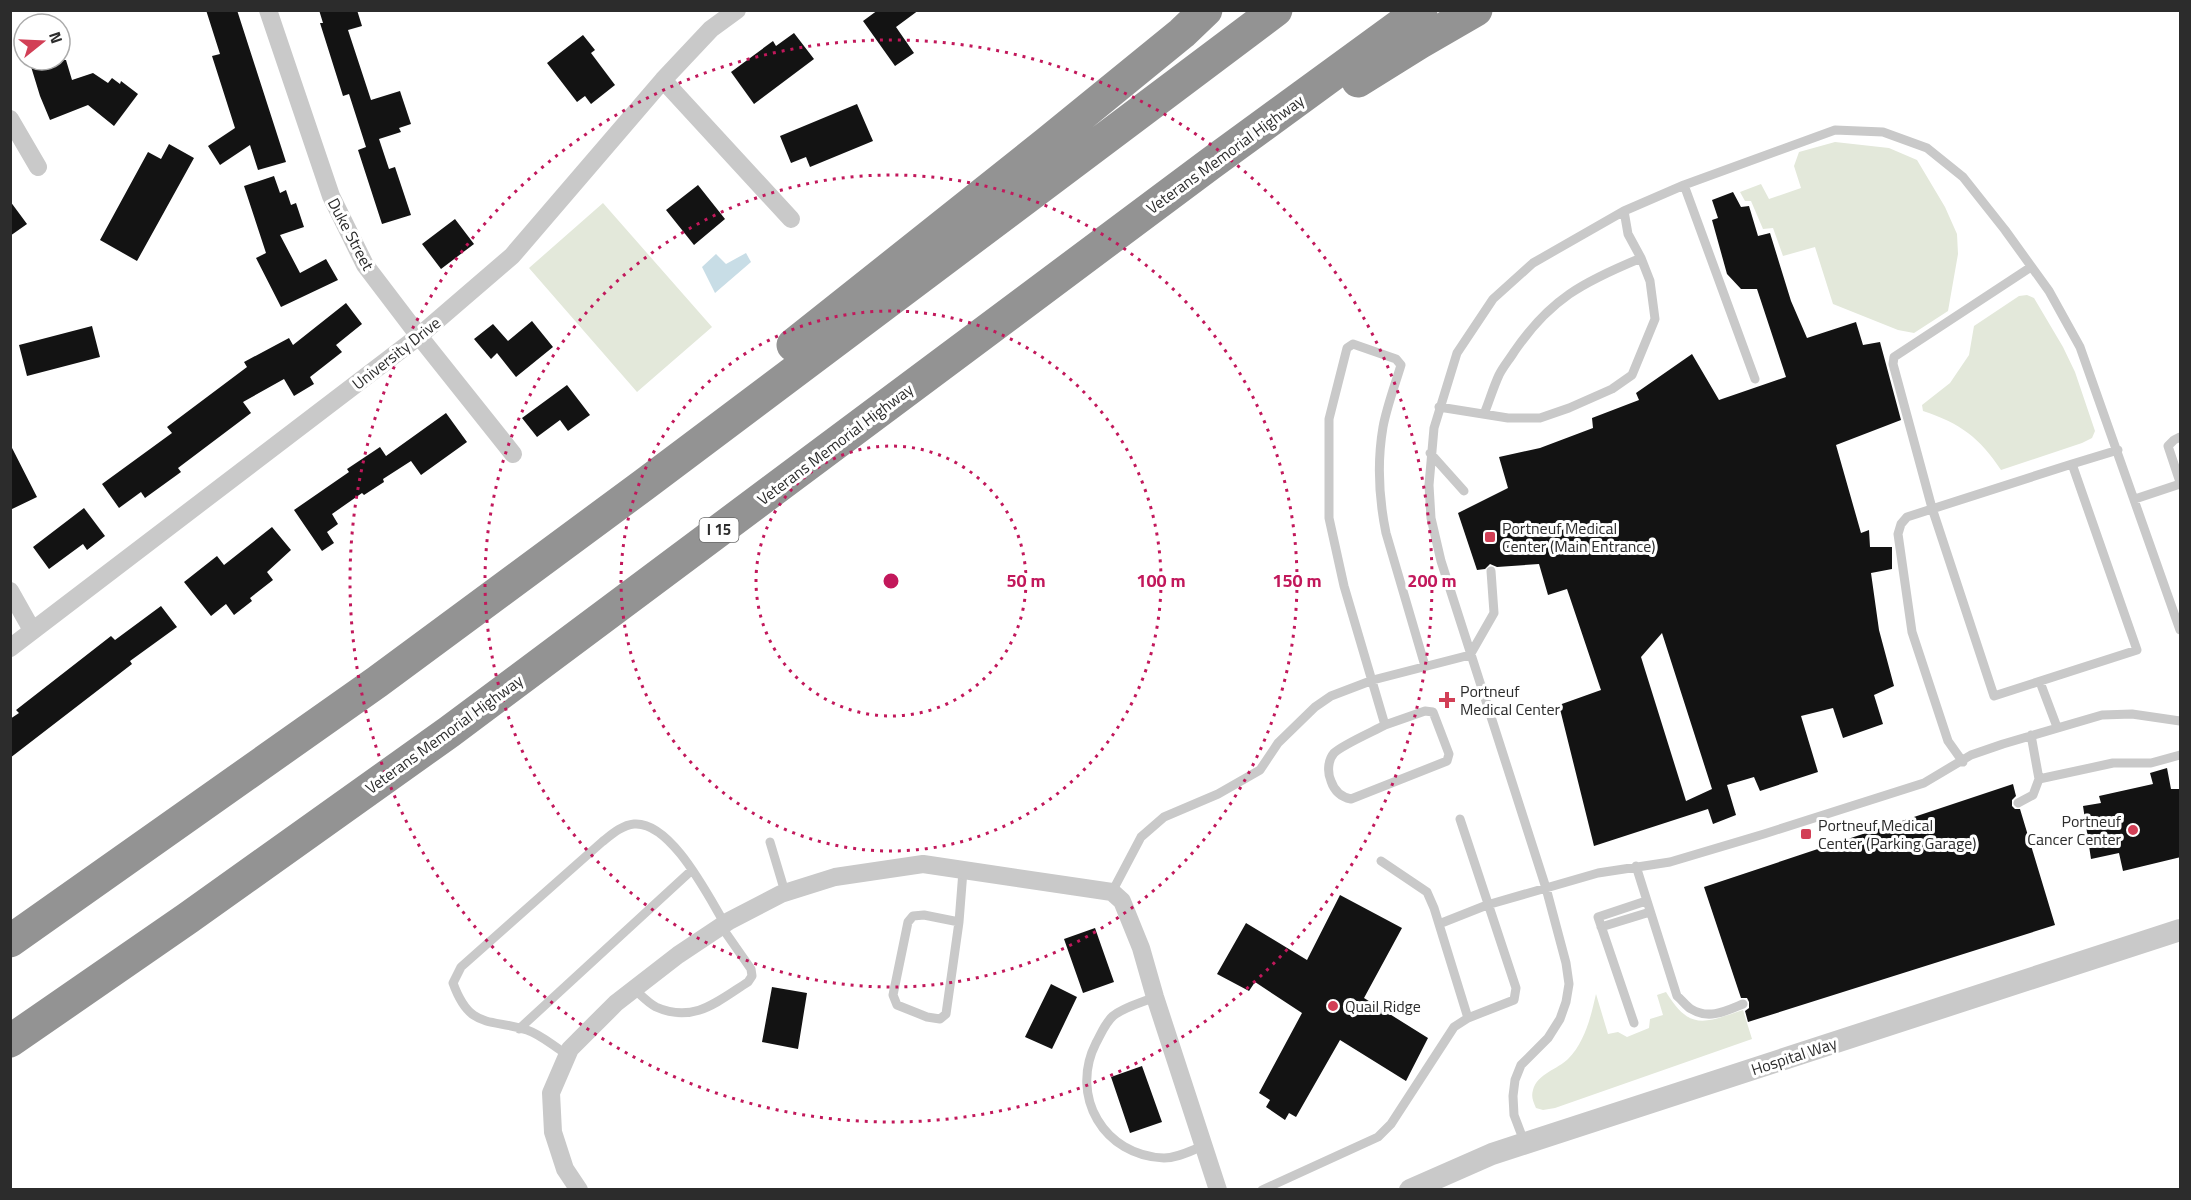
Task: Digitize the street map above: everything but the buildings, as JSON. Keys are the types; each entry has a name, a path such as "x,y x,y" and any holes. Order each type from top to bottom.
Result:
{"highway":[{"path":"645,484 669,444 1047,143 1182,33 1206,10"},
{"path":"10,941 377,682 645,484 1276,10"},
{"name":"Veterans Memorial Highway","path":"10,1041 188,918 449,732 1210,164 1421,10"},
{"path":"1210,164 1334,97 1476,10"}],"street":[{"name":"Duke Street","path":"268,10 331,196 365,265 513,454"},
{"name":"University Drive","path":"10,648 419,336 512,256 663,80 711,29 737,10"},
{"path":"663,80 791,219"},
{"path":"10,119 38,167"},
{"path":"10,591 32,630"},
{"path":"579,1190 565,1169 553,1132 551,1093 570,1049 609,1011 678,955 723,925 785,892 835,877 923,864 1112,892 1122,900 1141,948 1218,1190"},
{"name":"Hospital Way","path":"1410,1190 1452,1170 1525,1144 2181,930"}],"lane":[{"path":"1525,1144 1514,1115 1515,1080 1521,1065 1548,1038 1560,1018 1569,984 1566,963 1546,888 1441,561 1431,518 1429,485 1430,453 1439,407 1457,353 1493,299 1533,263 1624,211 1684,185 1835,130 1883,132 1927,148 1963,177 2049,291 2080,347 2181,630"},
{"path":"1684,185 1755,380"},
{"path":"1439,407 1508,418 1540,418 1612,389 1632,375 1655,319 1650,281 1628,234 1624,211"},
{"path":"1484,414 1499,375 1530,330 1554,304 1610,271 1641,258"},
{"path":"2031,267 1894,357 1893,364 1932,508 1994,696 2137,650 2072,464"},
{"path":"1385,725 1344,586 1329,518 1329,420 1347,348 1353,344 1396,359 1401,365 1383,427 1379,468 1382,514 1425,666"},
{"path":"2135,499 2181,483 2168,446 2181,437"},
{"path":"1963,762 1948,741 1912,632 1898,534 1901,524 1907,517 1932,508 2118,450"},
{"path":"1430,453 1464,491"},
{"path":"1112,892 1141,837 1164,818 1218,794 1260,770 1278,743 1331,696 1373,680 1470,654 1494,613 1491,571"},
{"path":"2040,682 2057,728"},
{"path":"1425,711 1433,712 1449,754 1447,761 1351,799 1344,798 1333,787 1328,775 1329,763 1335,753 1385,725 1425,711"},
{"path":"1439,924 1487,904 1598,873 1670,862 1913,787 1963,762 1971,755 2102,714 2132,714 2181,721"},
{"path":"2018,803 2033,795 2039,779 2031,735"},
{"path":"2039,779 2113,763 2151,763 2181,756"},
{"path":"1262,1190 1378,1137 1391,1124 1454,1027 1468,1018 1514,1000 1516,988 1460,819"},
{"path":"568,1055 540,1036 487,1023 469,1012 460,1001 453,983 461,967 619,829 633,824 651,825 668,837 692,870 751,969 752,976 748,982 705,1010 690,1014 668,1011 655,1006 634,989"},
{"path":"770,842 785,892"},
{"path":"1381,861 1427,892 1468,1018"},
{"path":"1636,866 1677,996 1692,1010 1710,1015 1743,1004"},
{"path":"519,1029 692,870"},
{"path":"959,922 924,915 913,916 908,922 893,995 897,1005 927,1017 940,1019 946,1014 959,922 963,871"},
{"path":"1634,1023 1598,917 1646,901"},
{"path":"1601,927 1650,912"},
{"path":"1155,997 1122,1011 1104,1026 1089,1056 1086,1075 1088,1097 1099,1123 1116,1143 1143,1155 1165,1158 1178,1156 1203,1146"}],"shaded area":[{"path":"1835,142 1889,148 1917,160 1945,207 1957,234 1958,254 1948,311 1914,333 1898,330 1833,304 1815,247 1783,256 1773,228 1763,229 1751,201 1745,201 1740,192 1761,184 1769,199 1801,188 1794,166 1799,152"},
{"path":"603,203 712,327 637,392 529,268"},
{"path":"2027,295 2034,298 2063,347 2075,372 2095,431 2092,438 2082,443 2001,470 1977,440 1948,421 1923,411 1922,405 1950,383 1969,355 1974,326 2019,296"},
{"path":"1666,992 1683,1013 1699,1020 1718,1018 1743,1010 1752,1039 1555,1108 1543,1110 1536,1108 1532,1095 1535,1084 1564,1063 1579,1045 1596,994 1608,1034 1618,1032 1627,1037 1649,1028 1650,1019 1663,1015 1657,995"}],"water":[{"path":"746,253 751,262 715,293 702,267 716,254 726,264"}],"place":[{"name":"Portneuf Medical Center (Main Entrance)","path":"1490,537"},
{"name":"Portneuf Medical Center","path":"1447,700"},
{"name":"Portneuf Cancer Center","path":"2133,830"},
{"name":"Portneuf Medical Center (Parking Garage)","path":"1806,834"},
{"name":"Quail Ridge","path":"1333,1006"}]}
